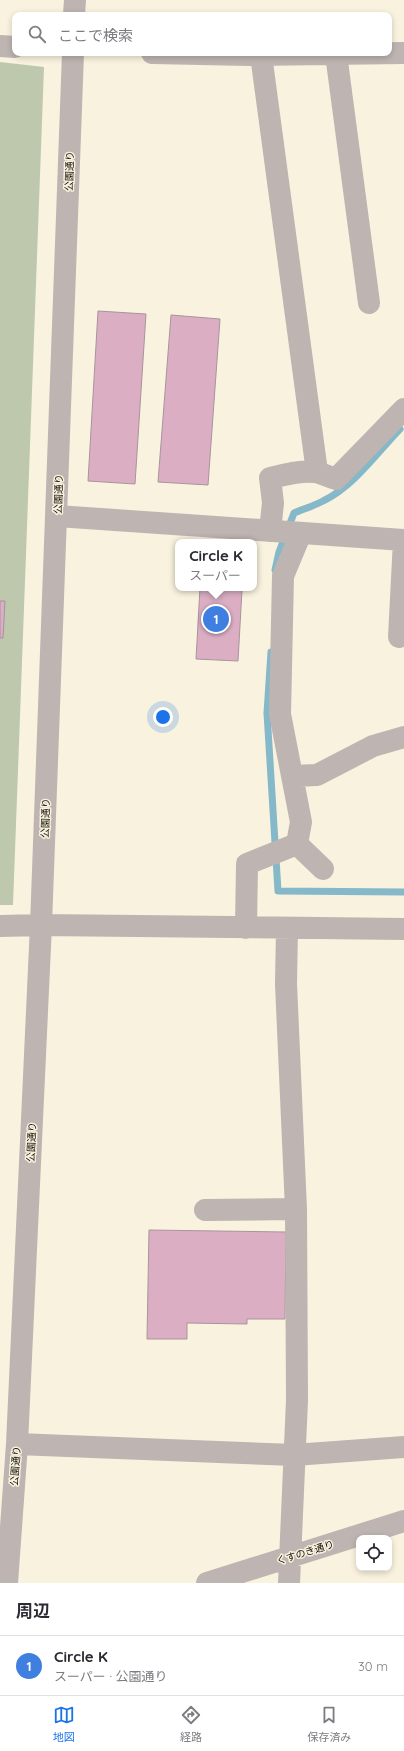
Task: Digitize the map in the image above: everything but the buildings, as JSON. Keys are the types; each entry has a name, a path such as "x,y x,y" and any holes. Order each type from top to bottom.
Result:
{"street":[{"path":"74,12 75,0"},
{"path":"0,46 12,47"},
{"path":"392,53 404,53"},
{"name":"公園通り","path":"7,1583 17,1444 41,925 73,56"},
{"path":"261,56 317,472"},
{"path":"336,56 369,304"},
{"path":"270,531 273,503 270,478 304,471 317,472 336,479 404,409"},
{"path":"57,516 404,540 399,637"},
{"path":"297,844 301,822 280,714 284,576 301,533"},
{"path":"293,776 317,775 373,746 404,737"},
{"path":"246,928 247,864 297,844"},
{"path":"297,844 323,868"},
{"path":"0,926 41,925 404,929"},
{"path":"287,928 286,984 296,1209 297,1400 289,1583"},
{"path":"205,1210 296,1209"},
{"path":"17,1444 294,1455 404,1447"},
{"name":"くすのき通り","path":"206,1583 404,1522"}],"green space":[{"path":"0,62 44,67 13,905 0,905"}],"waterway":[{"path":"275,570 279,552 294,513 320,503 345,487 364,469 400,429"},
{"path":"271,652 267,713 278,891 404,892"}],"place":[{"name":"Circle K","path":"216,619"}]}
